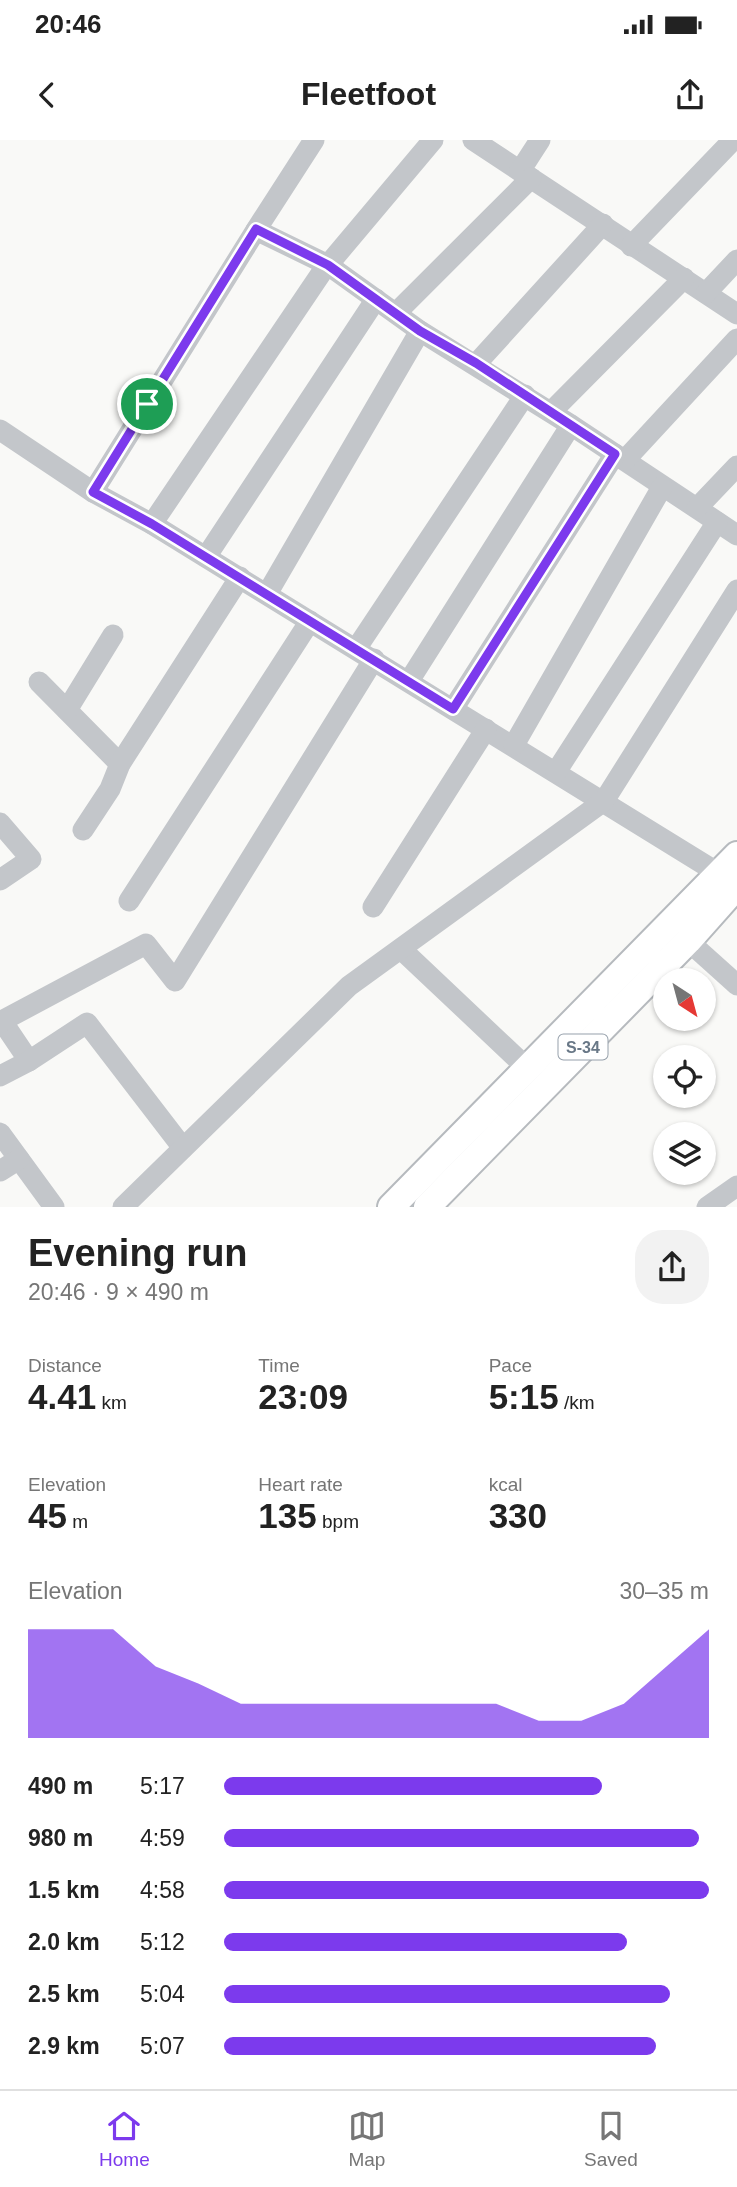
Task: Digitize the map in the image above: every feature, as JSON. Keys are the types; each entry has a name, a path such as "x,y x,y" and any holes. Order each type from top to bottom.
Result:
{"main road":[{"path":"391,1207 527,1068 679,933 732,875"},
{"name":"S-34","path":"428,1207 679,933"}],"street":[{"path":"93,492 314,140"},
{"path":"152,524 328,265 433,140"},
{"path":"473,140 737,314"},
{"path":"396,313 526,175 540,140"},
{"path":"631,246 733,140"},
{"path":"476,363 603,224"},
{"path":"256,229 328,265 420,331 476,363 737,535"},
{"path":"706,293 737,260"},
{"path":"551,412 684,278"},
{"path":"206,556 376,299"},
{"path":"267,594 420,331"},
{"path":"453,709 620,457 737,339"},
{"path":"29,1061 1,1022 146,944 175,981 365,654 525,396"},
{"path":"409,681 570,425"},
{"path":"0,430 93,492 206,556 556,772 732,875"},
{"path":"697,508 737,466"},
{"path":"514,745 662,487"},
{"path":"556,772 717,523"},
{"path":"83,830 110,789 120,764 240,578"},
{"path":"123,1207 349,986 604,801 737,590"},
{"path":"130,901 310,621"},
{"path":"67,710 113,635"},
{"path":"38,682 120,764"},
{"path":"373,907 486,729"},
{"path":"0,823 30,859 0,880"},
{"path":"679,933 737,985"},
{"path":"401,949 527,1068"},
{"path":"0,1076 29,1061 87,1023 183,1148"},
{"path":"0,1133 54,1207"},
{"path":"0,1171 19,1159"},
{"path":"707,1207 737,1186"}],"route":[{"path":"256,229 328,265 420,331 476,363 615,454 453,709 152,524 93,492 147,404 256,229"}]}
